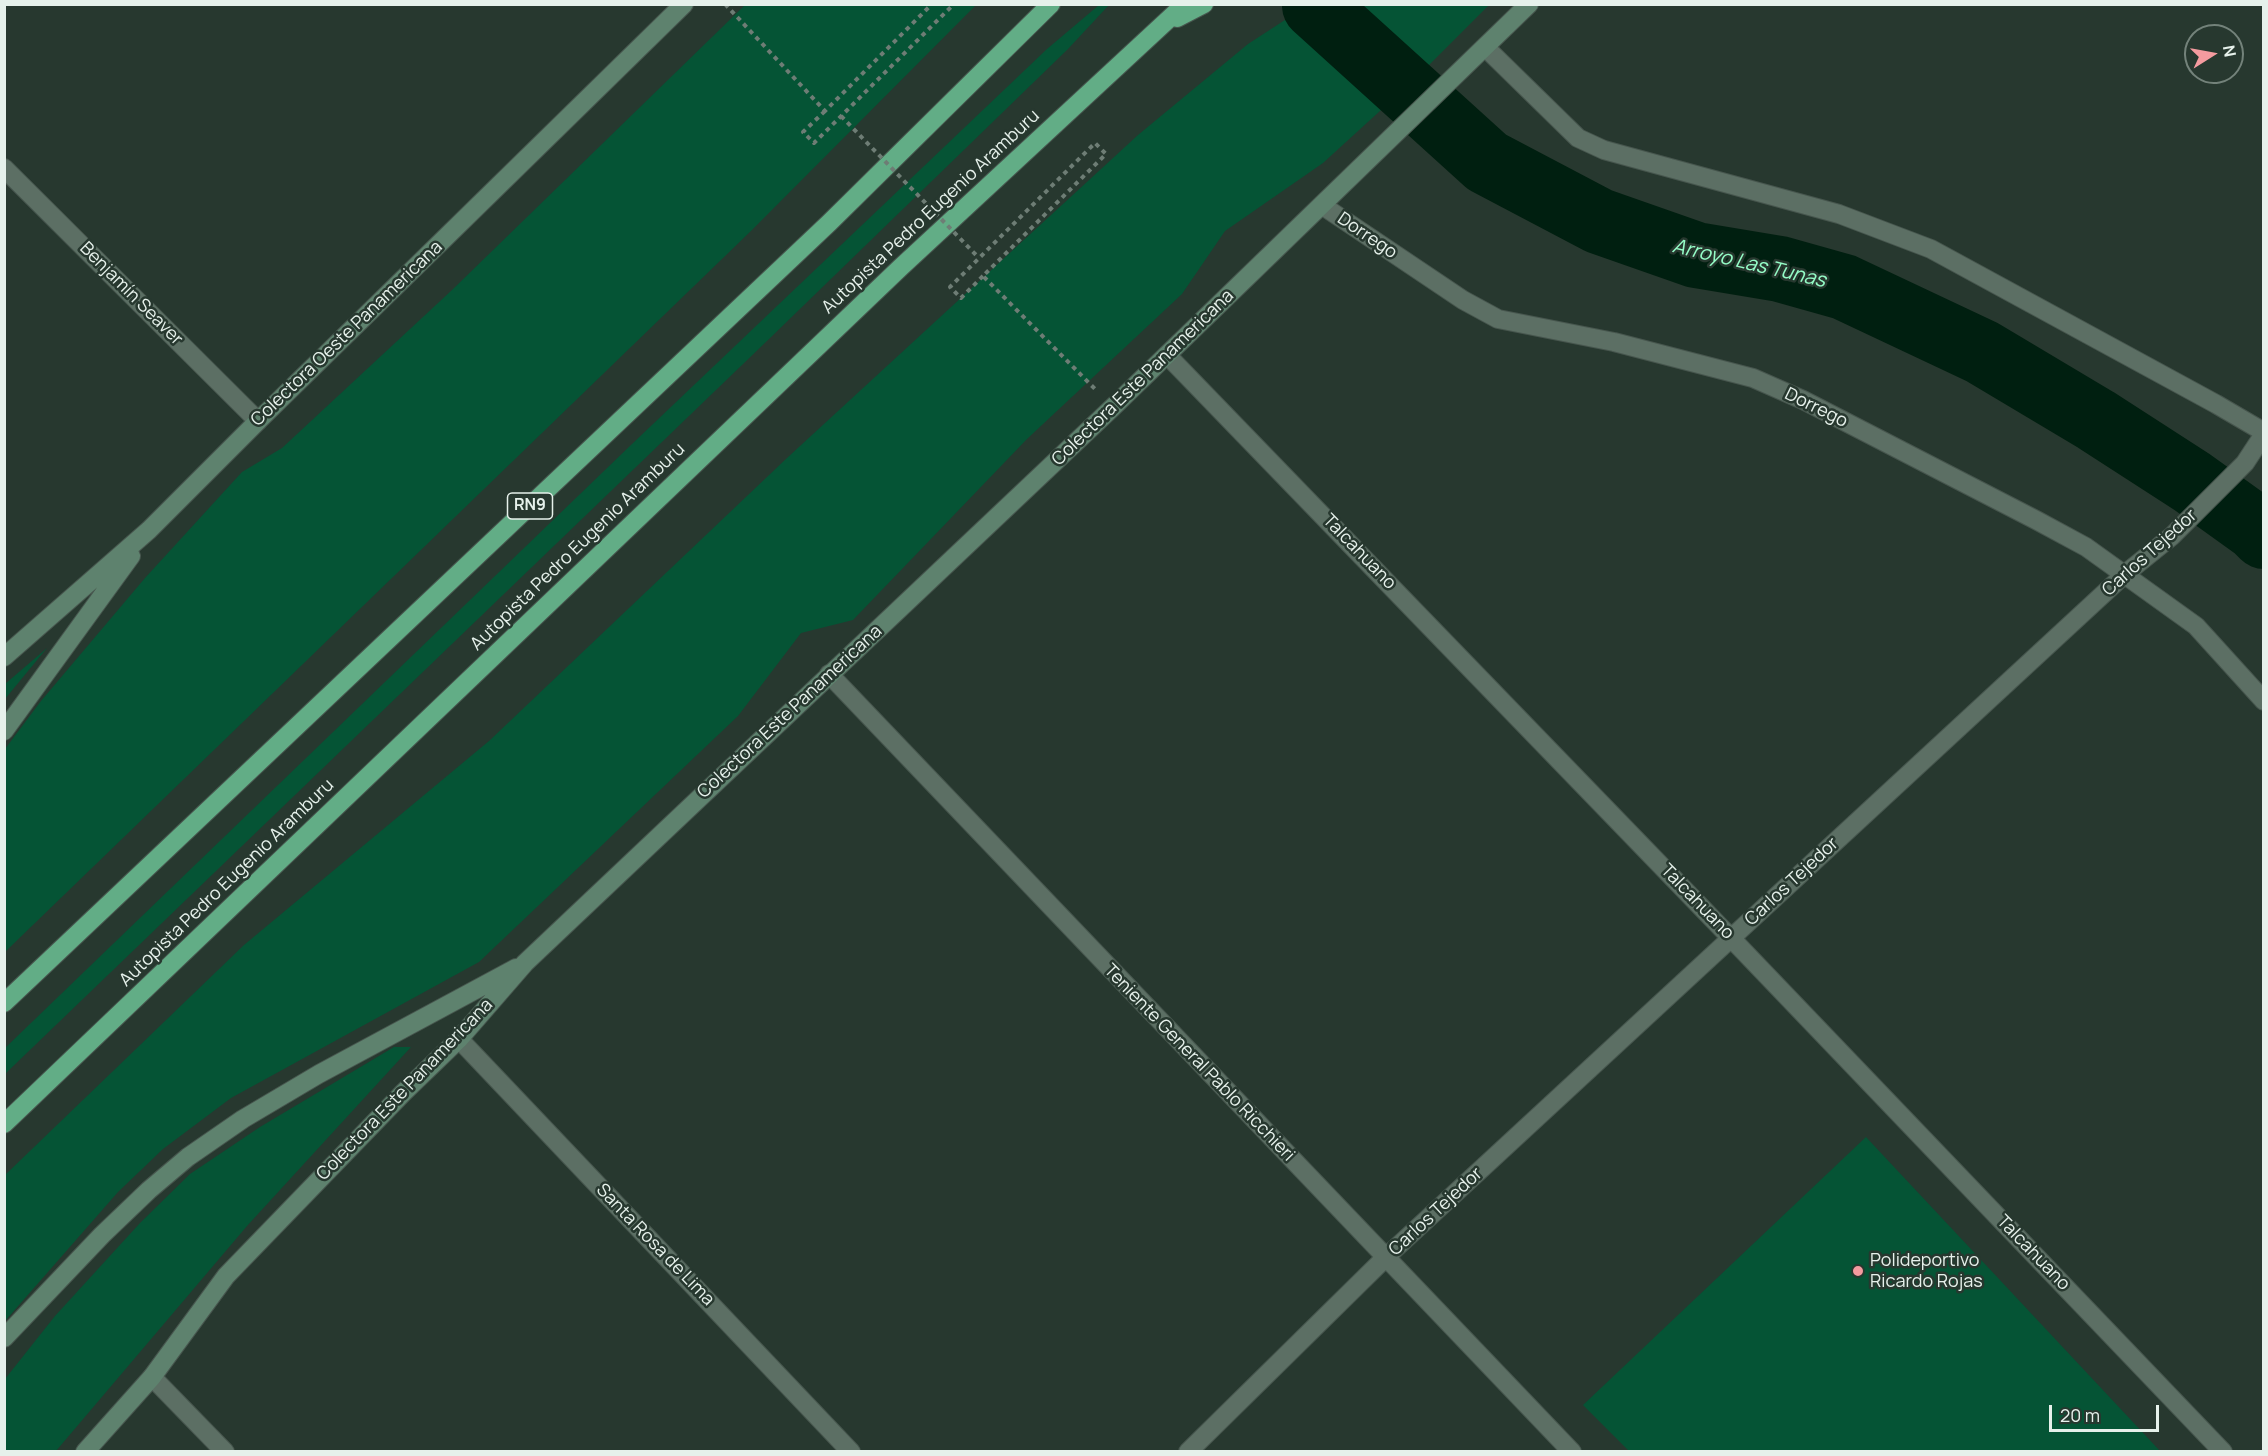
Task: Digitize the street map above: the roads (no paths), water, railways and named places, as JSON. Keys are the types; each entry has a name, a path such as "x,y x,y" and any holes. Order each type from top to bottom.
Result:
{"highway":[{"name":"RN9","path":"4,1003 829,223 1051,4"},
{"name":"Autopista Pedro Eugenio Aramburu","path":"4,1124 892,275 1185,4"},
{"path":"1162,26 1204,4"}],"street":[{"name":"Colectora Oeste Panamericana","path":"4,657 149,530 684,4"},
{"name":"Colectora Este Panamericana","path":"85,1452 152,1377 226,1276 403,1093 459,1039 525,963 1113,407 1529,4"},
{"path":"1486,48 1578,138 1604,150 1839,214 1931,249 2216,404 2264,433"},
{"name":"Benjamín Seaver","path":"4,168 258,421"},
{"name":"Dorrego","path":"1323,206 1462,300 1498,319 1614,342 1752,378 1803,400 2036,520 2086,547 2196,626 2264,701"},
{"name":"Talcahuano","path":"1167,354 2223,1452"},
{"name":"Carlos Tejedor","path":"1188,1452 1385,1258 2125,574 2172,536 2245,463 2264,433"},
{"path":"4,731 149,530"},
{"name":"Teniente General Pablo Ricchieri","path":"829,674 1572,1452"},
{"path":"4,1338 102,1235 188,1157 243,1119 319,1074 525,963"},
{"name":"Santa Rosa de Lima","path":"459,1039 851,1452"},
{"path":"152,1377 225,1452"}],"waterway":[{"name":"Arroyo Las Tunas","path":"1315,6 1487,162 1599,221 1696,255 1780,269 1844,287 1982,352 2096,420 2192,482 2264,536"}],"place":[{"name":"Polideportivo Ricardo Rojas","path":"1858,1271"}]}
